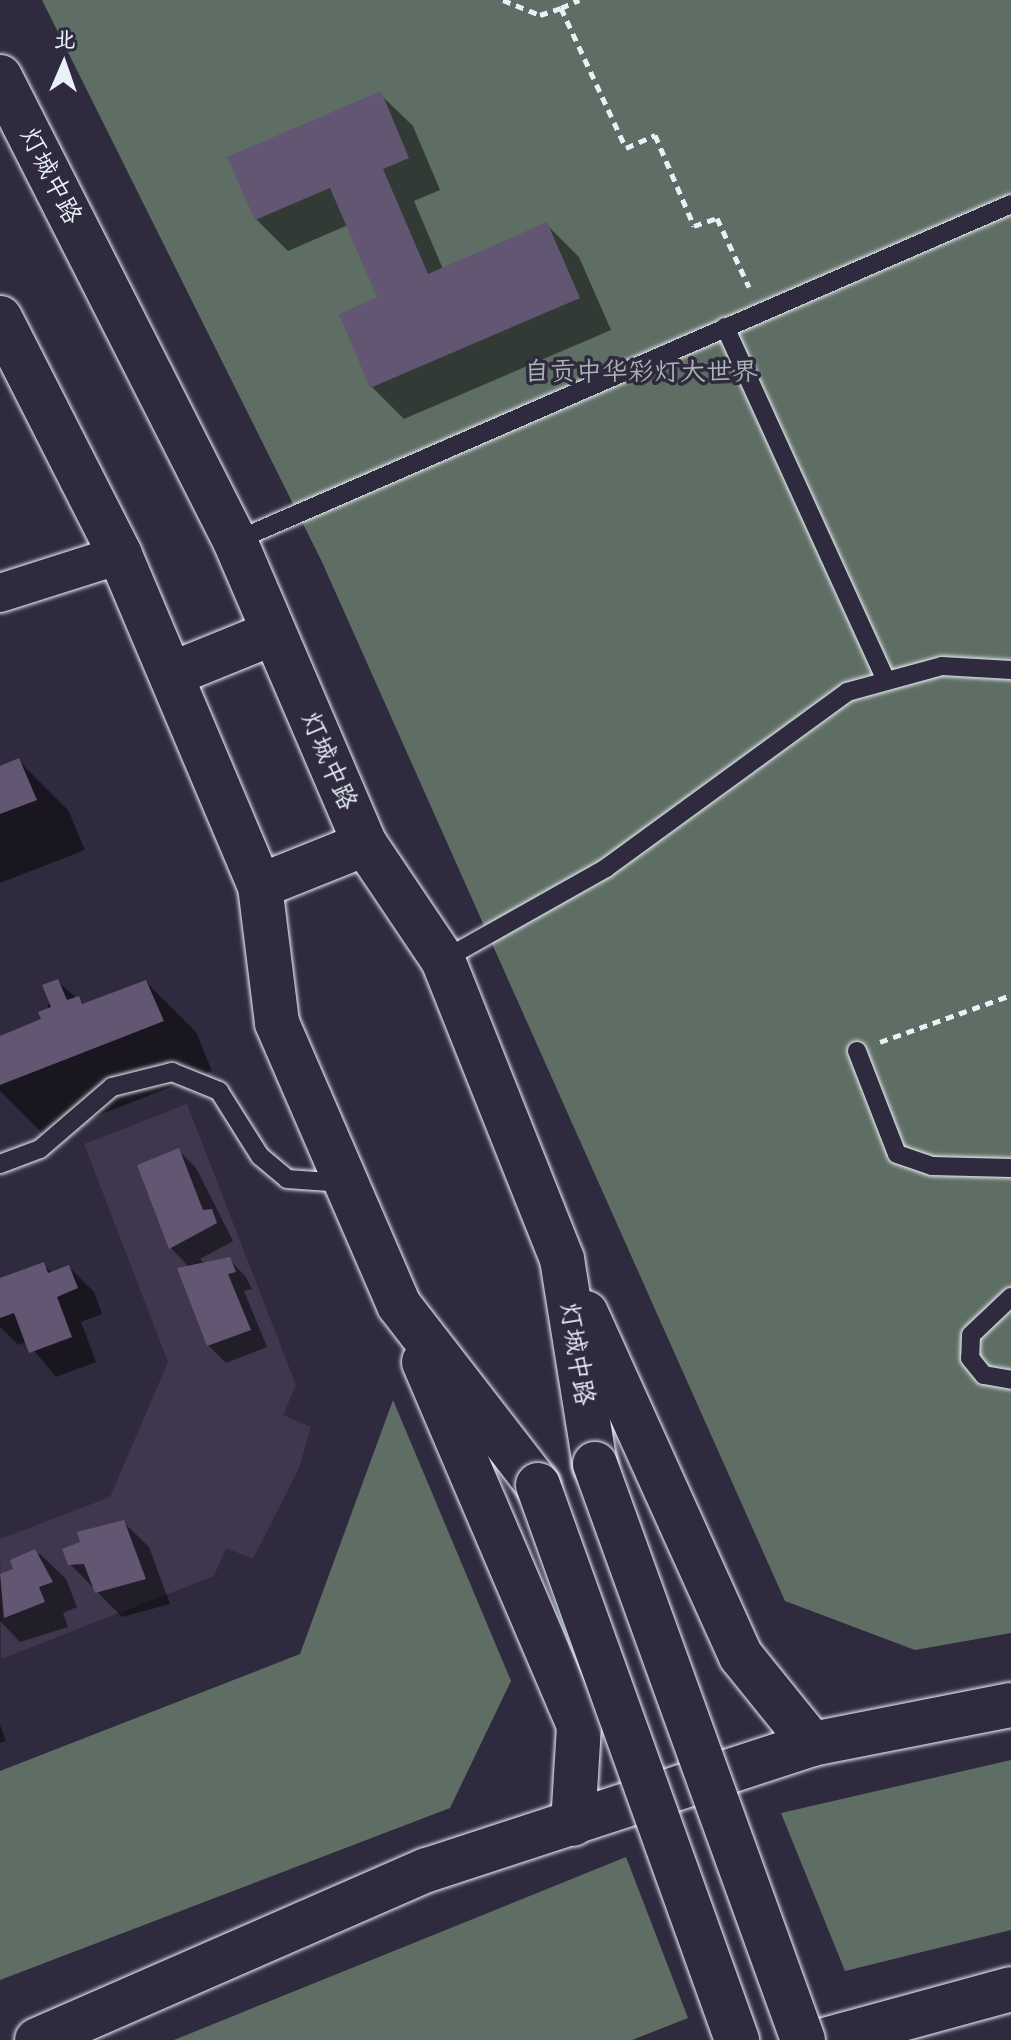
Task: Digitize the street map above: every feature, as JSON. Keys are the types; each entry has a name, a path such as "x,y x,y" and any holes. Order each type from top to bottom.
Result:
{"main road":[{"name":"灯城中路","path":"0,77 235,541 365,844 443,960 562,1259 595,1464 803,2040"},
{"path":"0,318 120,555 260,886 277,1023 579,1726 573,1824"},
{"path":"172,674 273,633"},
{"path":"260,886 365,844"},
{"path":"562,1259 741,1656 812,1744"},
{"path":"399,1305 538,1485 737,2040"},
{"path":"37,2040 427,1870 812,1744 1011,1705"},
{"path":"825,2040 1011,1989"}],"street":[{"path":"0,593 120,555"}],"lane":[{"path":"235,541 1011,204"},
{"path":"725,327 885,678"},
{"path":"443,960 606,868 805,716 885,678 942,666 1011,670"},
{"path":"857,1051 897,1154 932,1166 1011,1168"},
{"path":"0,1164 40,1149 112,1087 172,1072 219,1091 260,1156 287,1179 344,1183"},
{"path":"1011,1297 971,1335 970,1358 984,1375 1011,1380"}],"path":[{"path":"503,0 540,15 579,0"},
{"path":"561,8 626,148 655,135 694,226 717,218 760,311"},
{"path":"857,1051 1011,995"}],"shaded area":[{"path":"187,1104 296,1385 283,1415 311,1427 299,1468 253,1559 226,1548 214,1576 1,1659 0,1539 110,1497 168,1362 84,1144"}],"green space":[{"name":"自贡中华彩灯大世界","path":"42,0 1011,0 1011,1633 915,1650 785,1601 322,562"},
{"path":"393,1400 511,1681 450,1808 0,1980 0,1771 300,1654"},
{"path":"1011,1760 1011,1930 845,1971 781,1813"},
{"path":"626,1857 688,2018 632,2040 174,2040"}],"building":[{"path":"381,91 409,158 383,169 428,274 547,222 580,298 370,388 339,314 377,297 330,188 255,220 227,157"},
{"path":"19,758 37,800 0,814 0,766"},
{"path":"58,979 67,1000 79,996 82,1004 146,980 164,1021 0,1085 0,1036 41,1019 38,1012 51,1007 42,985"},
{"path":"179,1148 203,1210 212,1209 217,1223 169,1249 137,1165"},
{"path":"230,1257 236,1272 228,1274 251,1330 207,1346 177,1268"},
{"path":"44,1262 48,1273 69,1265 78,1288 57,1297 72,1337 29,1353 14,1313 0,1318 0,1278"},
{"path":"124,1520 146,1579 95,1593 84,1564 68,1565 62,1549 80,1542 77,1532"},
{"path":"35,1549 53,1582 39,1587 45,1602 4,1618 0,1574 13,1569 10,1560"}]}
